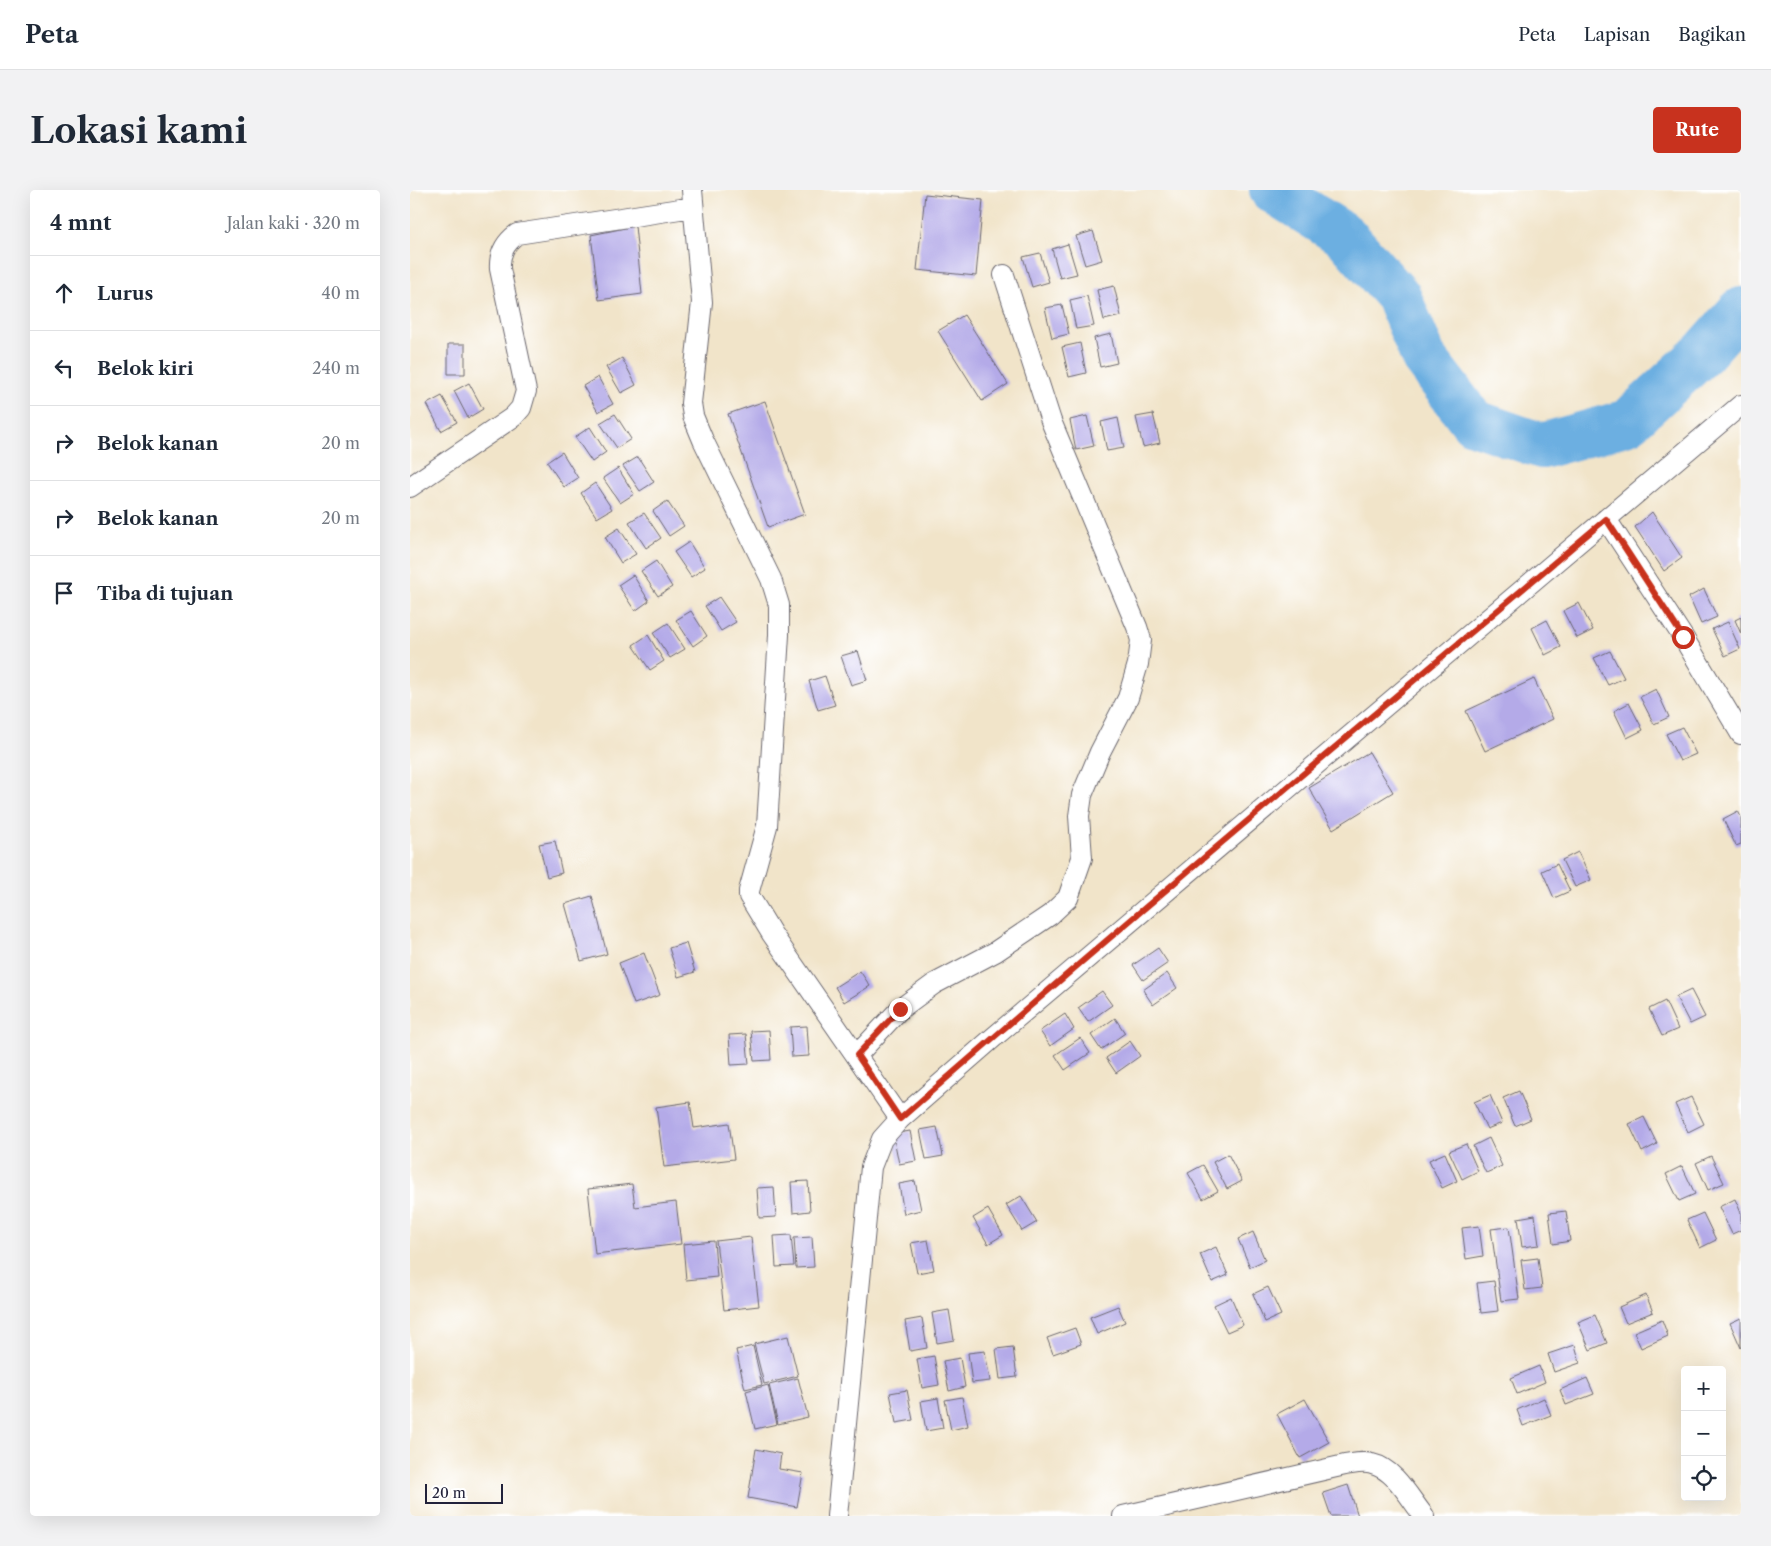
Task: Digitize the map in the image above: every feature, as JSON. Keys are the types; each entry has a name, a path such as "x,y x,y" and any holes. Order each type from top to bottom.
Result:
{"street":[{"path":"410,487 513,417 521,408 526,391 500,269 500,258 508,240 518,234 692,198 702,302 691,403 693,416 771,579 779,605 779,645 767,826 749,891 751,900 772,934 900,1119"},
{"path":"857,1055 900,1009 934,984 995,952 1050,915 1068,898 1082,858 1079,816 1082,795 1100,752 1128,698 1138,664 1141,640 1137,627 1050,420 1004,275"},
{"path":"837,1516 871,1167 882,1139 900,1119 994,1037 1741,405"},
{"path":"1606,519 1683,637 1741,734"},
{"path":"1123,1516 1345,1465 1362,1463 1379,1466 1396,1478 1424,1516"}],"building":[{"path":"925,194 983,200 976,276 917,270"},
{"path":"635,226 642,294 599,300 591,235"},
{"path":"1093,231 1102,260 1085,265 1076,236"},
{"path":"1068,244 1077,274 1060,278 1052,249"},
{"path":"1040,253 1049,282 1032,287 1023,257"},
{"path":"1114,286 1121,316 1104,320 1097,290"},
{"path":"1087,296 1094,326 1076,329 1070,300"},
{"path":"1062,305 1069,334 1052,338 1045,308"},
{"path":"964,315 1008,384 982,401 938,331"},
{"path":"1111,334 1117,363 1100,367 1094,338"},
{"path":"1080,343 1086,373 1069,377 1062,347"},
{"path":"448,344 465,344 465,374 448,374"},
{"path":"622,358 636,385 621,393 606,367"},
{"path":"598,377 613,404 598,412 583,386"},
{"path":"469,383 483,409 468,418 454,391"},
{"path":"442,396 457,422 441,431 427,404"},
{"path":"765,401 805,514 768,527 728,414"},
{"path":"615,414 631,439 617,448 600,423"},
{"path":"1153,414 1160,443 1143,447 1136,417"},
{"path":"1087,416 1094,446 1076,450 1070,420"},
{"path":"1118,418 1124,448 1107,451 1101,422"},
{"path":"590,427 606,452 592,462 575,437"},
{"path":"562,452 578,478 564,487 547,462"},
{"path":"638,457 654,482 640,491 623,466"},
{"path":"618,468 634,494 620,503 603,478"},
{"path":"595,483 612,509 597,518 581,493"},
{"path":"667,501 684,526 669,536 653,511"},
{"path":"1652,512 1682,558 1664,571 1635,527"},
{"path":"644,513 661,538 646,548 629,522"},
{"path":"619,528 636,554 621,563 605,537"},
{"path":"689,542 705,568 691,577 674,552"},
{"path":"656,561 672,587 658,596 641,571"},
{"path":"633,575 649,601 635,611 618,585"},
{"path":"1704,589 1717,617 1701,624 1689,597"},
{"path":"719,597 736,622 721,631 705,606"},
{"path":"1579,603 1593,630 1577,638 1563,611"},
{"path":"691,611 707,636 693,646 676,620"},
{"path":"1741,617 1741,634 1735,620"},
{"path":"1547,620 1561,647 1545,655 1532,628"},
{"path":"1728,622 1740,649 1725,656 1712,629"},
{"path":"668,623 685,649 670,658 653,633"},
{"path":"648,635 664,661 650,670 633,645"},
{"path":"858,651 867,680 851,685 841,656"},
{"path":"1610,651 1624,678 1608,685 1594,658"},
{"path":"825,676 835,705 818,710 809,681"},
{"path":"1534,679 1553,719 1485,751 1466,711"},
{"path":"1656,689 1669,717 1654,724 1640,697"},
{"path":"1629,703 1643,730 1627,738 1614,711"},
{"path":"1682,727 1696,754 1680,761 1666,734"},
{"path":"1369,752 1393,792 1333,829 1309,788"},
{"path":"1738,811 1741,817 1741,844 1736,846 1723,819"},
{"path":"555,841 562,873 547,877 539,844"},
{"path":"1578,852 1591,880 1575,887 1562,860"},
{"path":"1557,864 1570,891 1554,898 1542,871"},
{"path":"592,896 607,954 581,961 565,904"},
{"path":"686,943 695,972 678,977 669,948"},
{"path":"1158,948 1168,963 1143,980 1133,965"},
{"path":"644,953 660,995 634,1004 619,963"},
{"path":"860,971 870,986 844,1002 835,987"},
{"path":"1167,973 1177,988 1153,1005 1143,990"},
{"path":"1691,990 1705,1017 1690,1024 1676,997"},
{"path":"1102,991 1112,1005 1088,1022 1078,1008"},
{"path":"1665,1001 1678,1029 1662,1036 1649,1009"},
{"path":"1065,1014 1074,1029 1050,1046 1040,1031"},
{"path":"1115,1018 1125,1033 1101,1050 1091,1035"},
{"path":"807,1026 809,1056 792,1057 790,1027"},
{"path":"769,1030 771,1060 754,1061 751,1031"},
{"path":"746,1034 749,1064 731,1065 729,1035"},
{"path":"1080,1038 1090,1053 1065,1070 1055,1055"},
{"path":"1130,1041 1140,1056 1116,1073 1106,1058"},
{"path":"1519,1091 1531,1119 1515,1126 1503,1098"},
{"path":"1490,1095 1502,1123 1487,1129 1474,1102"},
{"path":"1691,1097 1704,1124 1688,1132 1675,1104"},
{"path":"690,1102 694,1128 729,1123 734,1159 664,1167 656,1107"},
{"path":"1644,1117 1657,1144 1642,1152 1629,1124"},
{"path":"937,1127 943,1156 926,1159 920,1130"},
{"path":"910,1131 916,1161 899,1164 893,1134"},
{"path":"1489,1138 1502,1166 1486,1173 1473,1146"},
{"path":"1466,1144 1478,1171 1462,1179 1449,1151"},
{"path":"1445,1153 1457,1181 1442,1188 1429,1160"},
{"path":"1228,1154 1242,1181 1227,1189 1213,1162"},
{"path":"1711,1156 1724,1183 1708,1190 1696,1163"},
{"path":"1203,1165 1218,1191 1203,1199 1188,1173"},
{"path":"1682,1166 1695,1194 1679,1201 1666,1174"},
{"path":"808,1181 810,1211 793,1213 791,1182"},
{"path":"915,1181 921,1210 904,1214 899,1184"},
{"path":"632,1184 635,1207 676,1202 681,1244 595,1254 588,1189"},
{"path":"774,1187 776,1217 759,1218 757,1188"},
{"path":"1021,1196 1037,1222 1022,1231 1006,1205"},
{"path":"1735,1199 1741,1213 1741,1230 1732,1234 1719,1207"},
{"path":"988,1209 1003,1235 988,1244 973,1218"},
{"path":"1566,1211 1570,1241 1553,1244 1549,1213"},
{"path":"1703,1213 1716,1240 1700,1248 1687,1220"},
{"path":"1535,1215 1539,1245 1522,1247 1518,1218"},
{"path":"1479,1226 1483,1256 1466,1259 1462,1228"},
{"path":"1509,1227 1519,1299 1501,1301 1491,1229"},
{"path":"1253,1232 1265,1260 1250,1267 1238,1239"},
{"path":"791,1235 794,1266 776,1267 774,1236"},
{"path":"751,1237 759,1306 724,1310 716,1241"},
{"path":"812,1237 814,1267 796,1268 794,1238"},
{"path":"928,1240 934,1270 917,1273 911,1243"},
{"path":"714,1241 717,1277 686,1280 683,1244"},
{"path":"1216,1247 1228,1275 1212,1282 1200,1254"},
{"path":"1538,1258 1542,1288 1525,1290 1521,1260"},
{"path":"1494,1281 1498,1311 1481,1313 1477,1283"},
{"path":"1268,1287 1281,1315 1265,1322 1253,1294"},
{"path":"1646,1295 1653,1312 1626,1323 1619,1307"},
{"path":"1231,1297 1243,1325 1227,1332 1214,1305"},
{"path":"1118,1306 1125,1322 1097,1334 1090,1317"},
{"path":"949,1310 954,1340 937,1343 932,1313"},
{"path":"1595,1315 1607,1343 1590,1350 1578,1322"},
{"path":"922,1318 927,1348 910,1351 905,1321"},
{"path":"1741,1318 1741,1348 1730,1323"},
{"path":"1662,1320 1668,1336 1641,1348 1634,1332"},
{"path":"1075,1328 1081,1344 1053,1354 1047,1338"},
{"path":"788,1336 798,1376 764,1384 754,1344"},
{"path":"1575,1345 1580,1363 1554,1372 1548,1354"},
{"path":"753,1346 762,1385 745,1389 736,1350"},
{"path":"1013,1347 1017,1377 1000,1379 996,1349"},
{"path":"985,1351 990,1381 972,1383 968,1353"},
{"path":"934,1356 939,1385 922,1388 917,1359"},
{"path":"960,1358 965,1387 949,1391 943,1361"},
{"path":"1539,1366 1545,1382 1517,1394 1511,1378"},
{"path":"798,1378 808,1417 778,1424 769,1385"},
{"path":"1587,1378 1594,1394 1566,1405 1560,1390"},
{"path":"768,1385 777,1424 755,1429 746,1391"},
{"path":"907,1390 913,1420 896,1423 890,1393"},
{"path":"962,1397 968,1426 951,1430 945,1400"},
{"path":"938,1398 943,1428 926,1431 921,1401"},
{"path":"1544,1398 1551,1415 1523,1426 1517,1410"},
{"path":"1305,1399 1329,1442 1300,1458 1277,1414"},
{"path":"756,1449 781,1454 779,1469 803,1473 797,1507 748,1498"},
{"path":"1348,1485 1358,1516 1331,1516 1323,1493"}],"waterway":[{"path":"1272,190 1345,236 1398,296 1424,358 1473,422 1542,446 1628,422 1703,353 1741,310"}],"route":[{"path":"900,1009 857,1055 900,1119 1274,799 1606,519 1683,637"}]}
